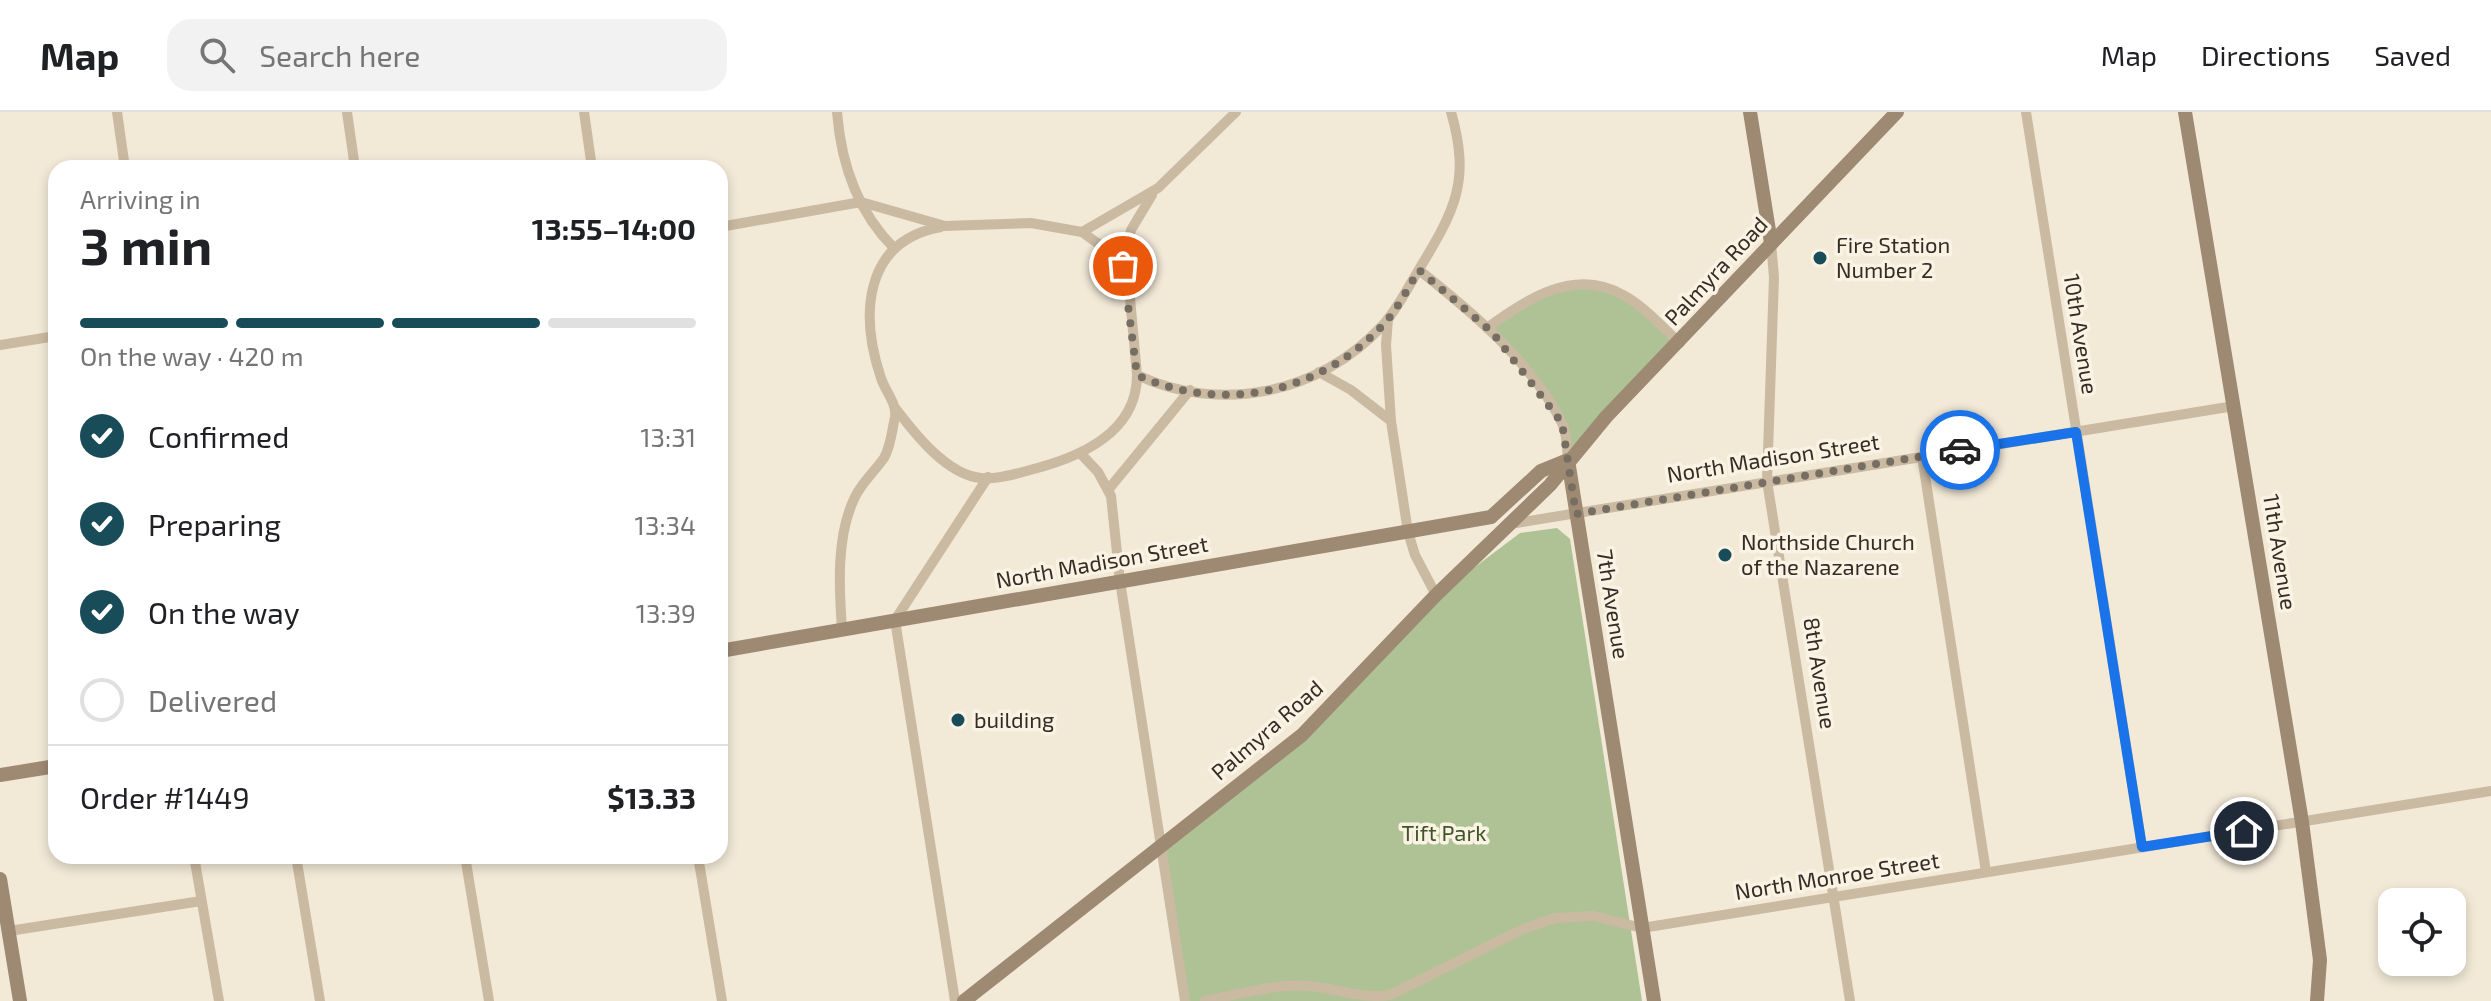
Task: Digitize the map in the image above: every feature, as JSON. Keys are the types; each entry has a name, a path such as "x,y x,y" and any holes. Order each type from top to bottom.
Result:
{"main road":[{"name":"8th Avenue","path":"1750,112 1771,243"},
{"name":"Palmyra Road","path":"964,1001 1302,735 1436,595 1550,485 1568,460 1897,112"},
{"name":"11th Avenue","path":"2185,112 2302,822 2320,960 2317,1001"},
{"name":"Palmyra Road","path":"1491,517 1541,471 1568,460"},
{"name":"7th Avenue","path":"1568,460 1654,1001"},
{"name":"North Madison Street","path":"728,650 1491,517"},
{"path":"0,775 48,767"},
{"path":"0,879 20,1001"}],"street":[{"path":"117,112 124,160"},
{"path":"347,112 354,160"},
{"path":"584,112 591,160"},
{"path":"837,112 845,165 878,233 894,248"},
{"path":"1123,266 1103,244 1082,232 1031,223 945,226 916,234 894,248 874,280 869,313 878,368 896,409 913,432 945,460 964,473 988,477 1014,474 1081,454 1105,438 1131,406 1137,375 1123,266 1131,230 1158,188 1236,112"},
{"path":"1137,375 1154,383 1220,396 1252,395 1282,388 1319,372 1372,336 1388,318 1419,270 1451,212 1462,176 1451,112"},
{"name":"10th Avenue","path":"2026,112 2142,847"},
{"path":"1082,232 1158,188"},
{"path":"728,226 861,202 945,226"},
{"name":"8th Avenue","path":"1771,243 1774,277 1767,481 1850,1001"},
{"name":"7th Avenue","path":"1419,270 1487,328 1520,365 1562,423 1568,460"},
{"path":"1487,328 1540,294 1576,283 1608,287 1626,296 1680,343"},
{"path":"1388,318 1386,345 1391,421 1408,532 1415,555 1436,595"},
{"path":"0,345 48,337"},
{"path":"1319,372 1351,390 1391,421"},
{"path":"1108,490 1190,390"},
{"name":"North Madison Street","path":"1510,524 2234,406"},
{"path":"842,629 845,527 855,496 886,455 896,409"},
{"path":"1081,454 1108,490 1114,516 1120,581 1185,1001"},
{"path":"1922,456 1986,872"},
{"path":"955,1001 895,620 988,477"},
{"name":"North Monroe Street","path":"1205,1001 1301,986 1345,995 1390,995 1523,929 1555,918 1593,916 1642,928 2491,791"},
{"path":"195,864 219,1001"},
{"path":"297,864 320,1001"},
{"path":"466,864 489,1001"},
{"path":"699,864 722,1001"},
{"path":"9,931 201,901"}],"green space":[{"path":"1582,285 1624,298 1678,343 1570,458 1563,423 1488,328 1540,295"},
{"name":"Tift Park","path":"1557,528 1570,539 1642,1001 1187,1001 1162,848 1304,735 1438,595 1520,533"}],"way so far":[{"path":"1123,266 1130,298 1137,375 1154,383 1220,396 1263,393 1301,382 1343,357 1384,324 1419,270 1492,332 1562,423 1576,514 1960,450"}],"place":[{"name":"Fire Station Number 2","path":"1820,258"},
{"name":"Northside Church of the Nazarene","path":"1725,555"},
{"name":"building","path":"958,720"}],"route":[{"path":"1960,450 2076,432 2142,847 2244,831"}]}
